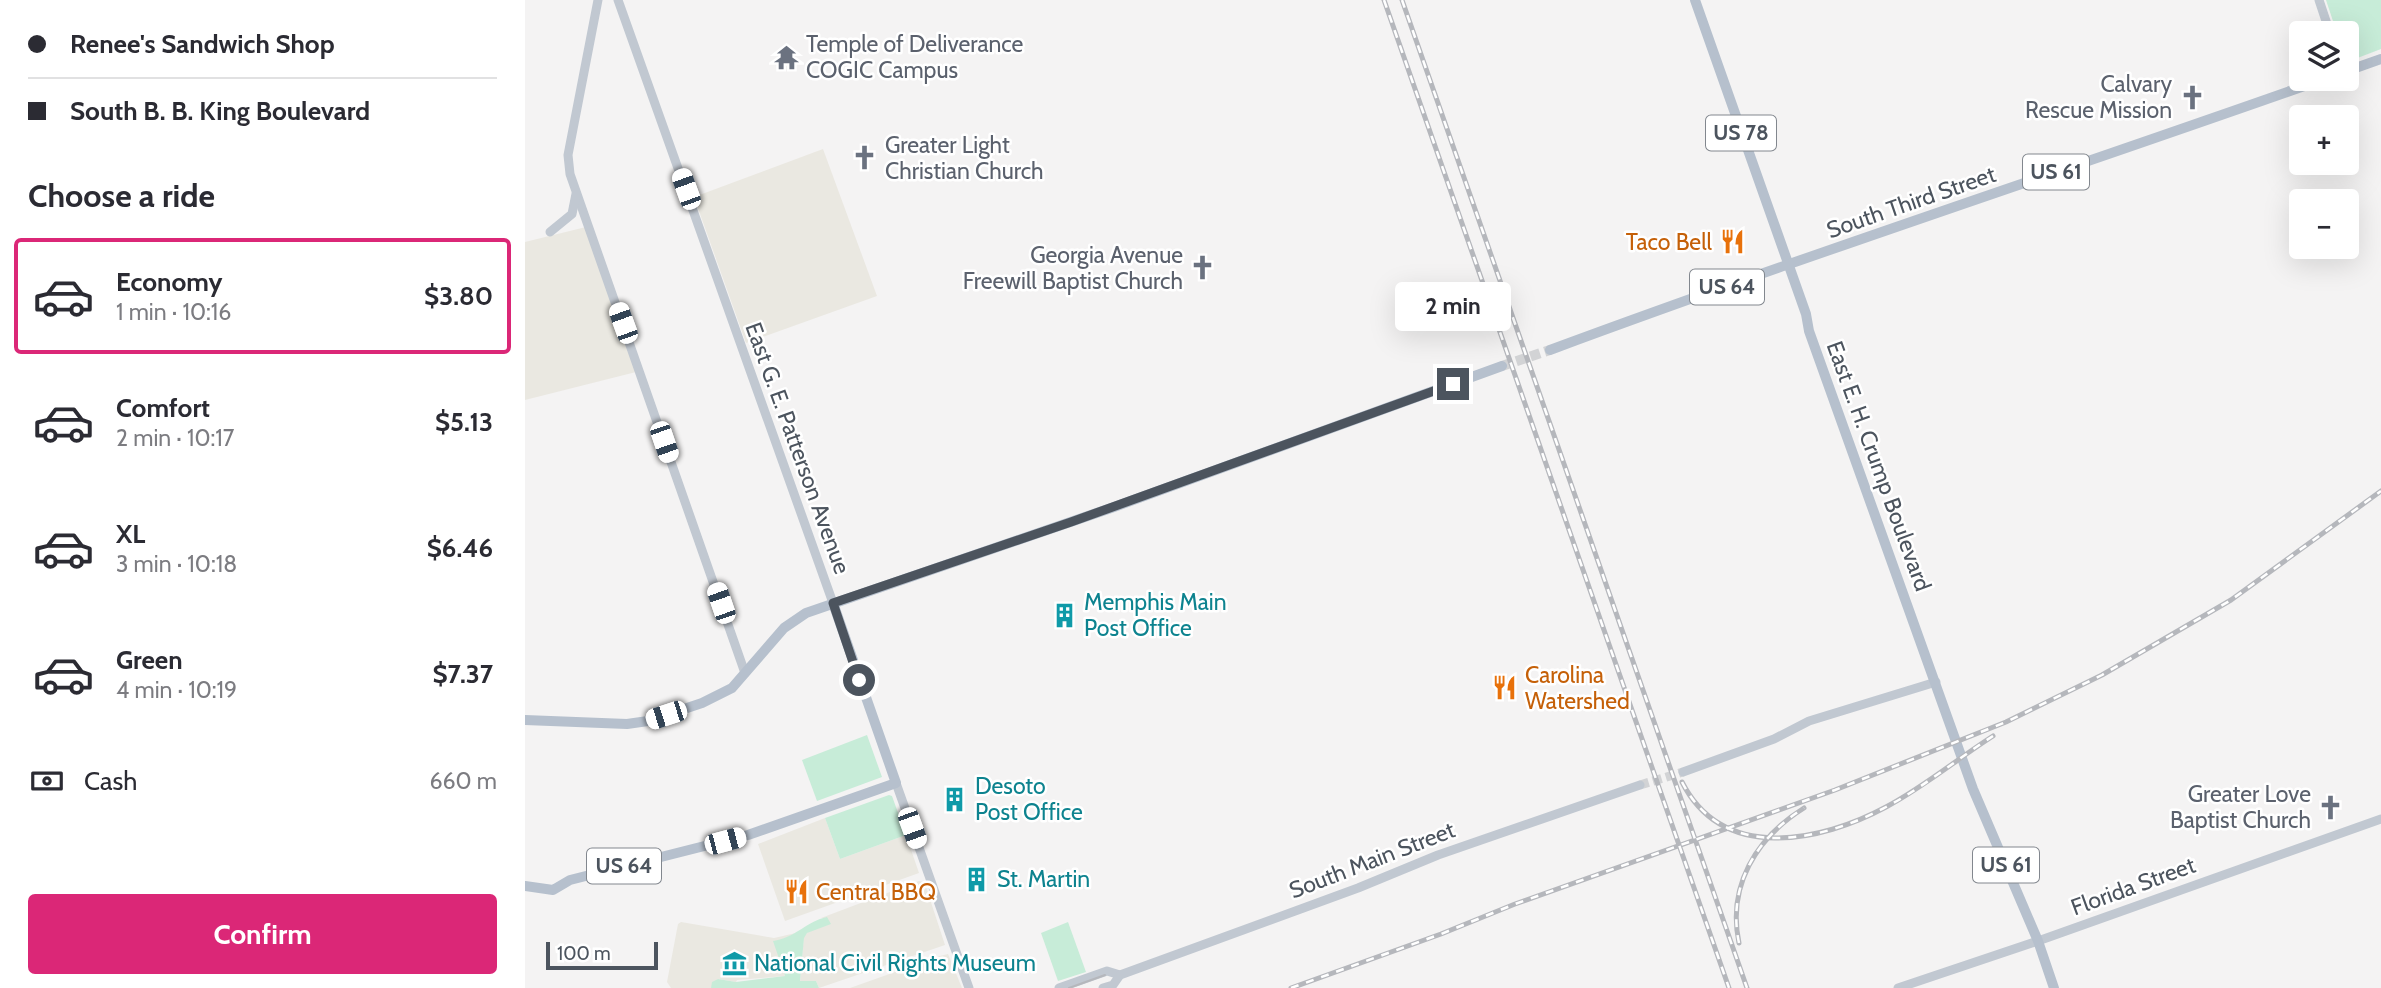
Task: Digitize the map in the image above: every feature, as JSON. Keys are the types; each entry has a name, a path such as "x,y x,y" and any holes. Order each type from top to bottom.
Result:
{"main road":[{"name":"East E. H. Crump Boulevard","path":"1695,0 1973,789 2038,941"},
{"path":"2359,67 2381,59"},
{"name":"South Third Street","path":"1788,265 2289,91"},
{"name":"US 64","path":"1550,350 1788,265"},
{"path":"525,720 609,725 648,721 702,703 732,688 784,628 806,613 1089,515 1502,366"},
{"name":"East G. E. Patterson Avenue","path":"833,603 896,783"},
{"name":"US 64","path":"525,886 553,890 570,880 748,835 896,783"},
{"name":"US 61","path":"2038,941 2054,988"}],"street":[{"path":"598,0 568,155 570,174 745,673"},
{"name":"East G. E. Patterson Avenue","path":"618,0 833,603"},
{"path":"2319,0 2326,21"},
{"path":"550,232 572,214 577,192"},
{"path":"1683,772 1774,739 1809,722 1936,682"},
{"name":"East G. E. Patterson Avenue","path":"896,783 969,988"},
{"name":"South Main Street","path":"1103,988 1113,985 1120,975 1523,825 1640,785"},
{"name":"Florida Street","path":"1898,988 2381,819"},
{"name":"South Main Street","path":"1059,988 1107,971 1120,975"}],"shaded area":[{"path":"823,149 877,296 746,343 694,197"},
{"path":"586,227 636,372 525,400 525,242"},
{"path":"825,818 840,859 906,835 919,873 785,921 758,844"},
{"path":"919,881 926,887 945,945 819,988 816,981 800,982 804,935 827,918 821,918"},
{"name":"National Civil Rights Museum","path":"681,922 774,938 796,933 781,940 778,954 785,976 736,982 718,979 711,988 671,988 667,982 678,924"},
{"path":"948,954 962,988 850,988 940,956"}],"green space":[{"path":"2326,0 2381,0 2381,49 2359,57 2359,21 2333,21"},
{"path":"867,735 882,777 817,801 802,760"},
{"path":"892,796 906,835 840,859 825,818"},
{"path":"827,917 831,924 807,933 804,938 800,981 816,981 819,988 711,988 712,982 718,979 736,982 785,976 773,941 788,937"},
{"path":"1068,922 1086,972 1058,981 1041,933"}],"tunnel":[{"path":"1502,366 1550,350"},
{"path":"1640,785 1683,772"}],"tram line":[{"path":"1069,988 1105,975"}],"railway":[{"path":"1384,0 1729,988"},
{"path":"1402,0 1747,988"},
{"path":"1291,988 1441,934 1515,904 1835,790 2006,722 2102,675 2231,600 2381,491"},
{"path":"1682,782 1700,808 1722,825 1747,835 1775,838 1804,836 1832,829 1886,807 1914,791 1993,736"},
{"path":"1739,943 1737,902 1749,865 1772,834 1804,808"}],"place":[{"name":"Temple of Deliverance COGIC Campus","path":"786,57"},
{"name":"Calvary Rescue Mission","path":"2192,97"},
{"name":"Greater Light Christian Church","path":"865,158"},
{"name":"Taco Bell","path":"1732,242"},
{"name":"Georgia Avenue Freewill Baptist Church","path":"1203,268"},
{"name":"Memphis Main Post Office","path":"1064,615"},
{"name":"Carolina Watershed","path":"1505,688"},
{"name":"Desoto Post Office","path":"955,799"},
{"name":"Greater Love Baptist Church","path":"2331,807"},
{"name":"St. Martin","path":"977,879"},
{"name":"Central BBQ","path":"796,892"},
{"name":"National Civil Rights Museum","path":"734,963"}],"route":[{"path":"859,680 833,603 1071,522 1453,384"}]}
